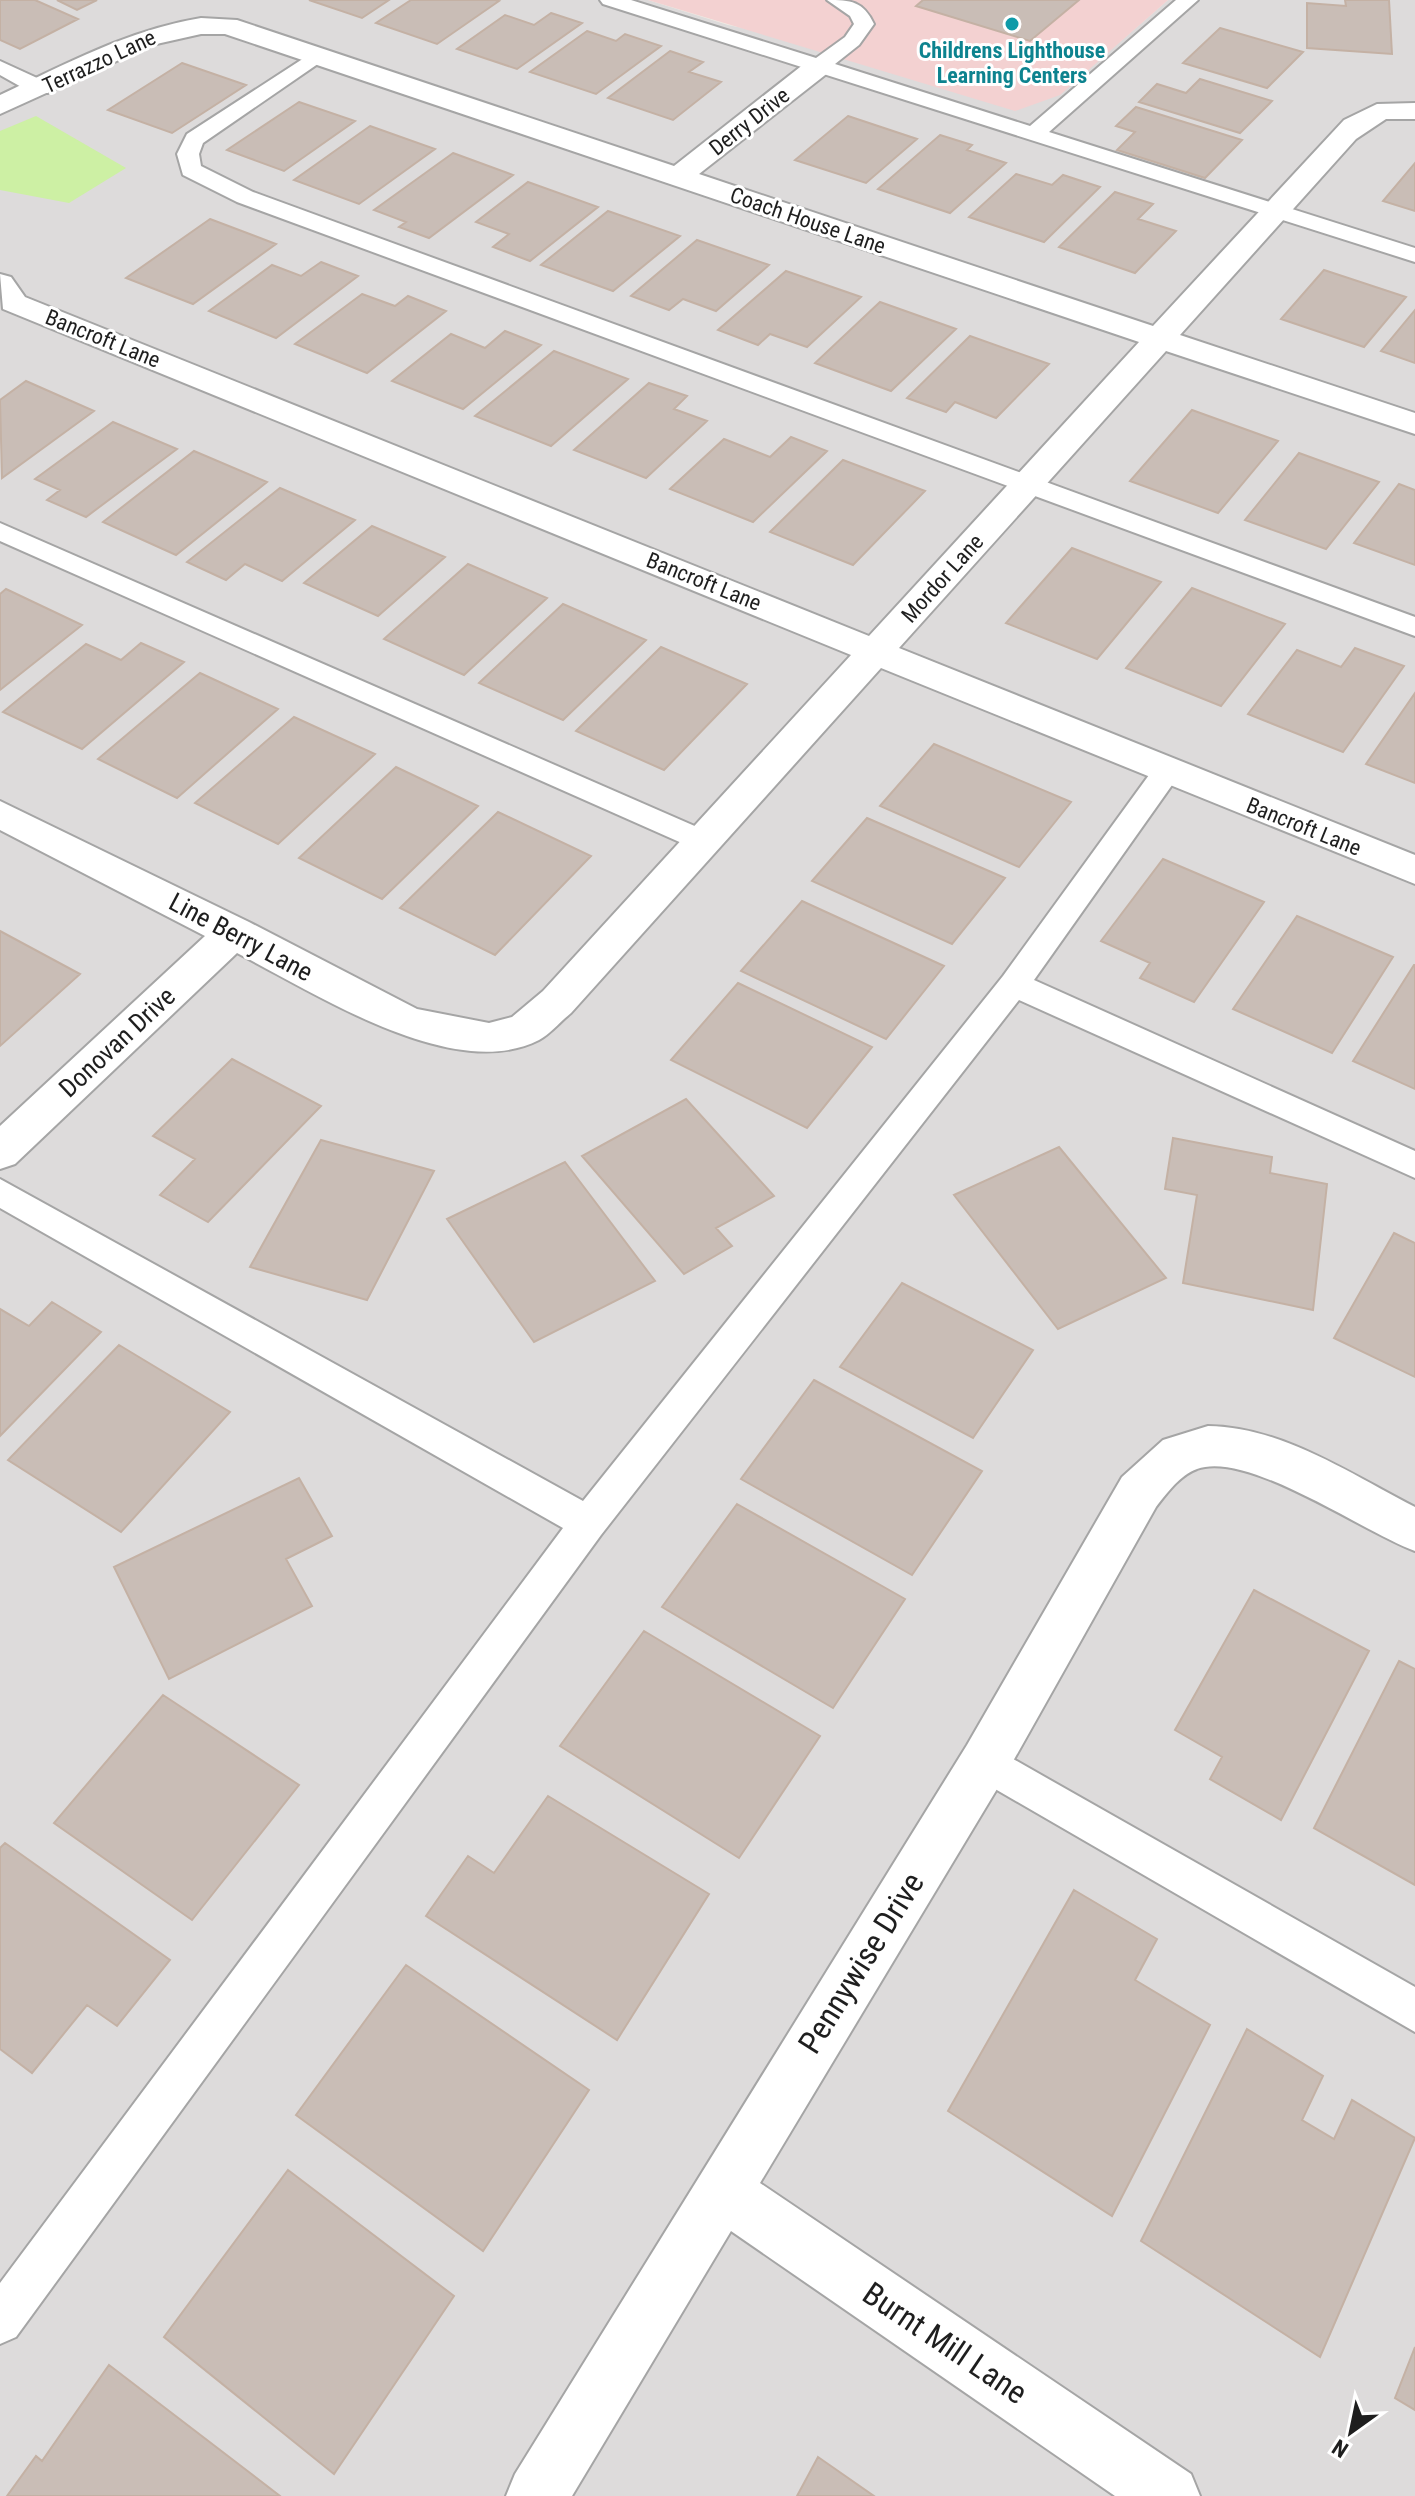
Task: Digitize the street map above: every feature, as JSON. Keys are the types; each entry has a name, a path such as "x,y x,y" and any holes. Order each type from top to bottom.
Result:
{"street":[{"name":"Coach House Lane","path":"200,24 240,29 1415,424"},
{"name":"Terrazzo Lane","path":"0,106 161,32 200,24"},
{"name":"Derry Drive","path":"678,177 819,66"},
{"name":"Mordor Lane","path":"489,1038 525,1029 543,1016 1358,122 1370,113 1402,110"},
{"name":"Bancroft Lane","path":"0,283 14,303 1415,870"},
{"name":"Line Berry Lane","path":"0,814 235,932 383,1013 446,1032 489,1038"},
{"name":"Donovan Drive","path":"0,1152 235,932"},
{"name":"Pennywise Drive","path":"537,2496 985,1762 1139,1492 1157,1468 1177,1453 1198,1446 1237,1447 1264,1454 1415,1530"},
{"name":"Burnt Mill Lane","path":"721,2190 1169,2496"}],"lane":[{"path":"610,0 1415,255"},
{"path":"819,66 852,41 864,24 858,12 837,0"},
{"path":"1034,134 1188,0"},
{"path":"318,55 195,139 188,149 187,161 191,170 245,197 1415,627"},
{"path":"0,67 40,88"},
{"path":"0,531 703,841"},
{"path":"0,2321 588,1523 1014,984 1167,771"},
{"path":"1014,984 1415,1165"},
{"path":"0,1192 588,1523"},
{"path":"985,1762 1415,2011"}],"shaded area":[{"path":"0,0 648,0 728,25 1060,94 1168,0 1415,0 1415,2496 0,2496"},
{"path":"648,0 1168,0 1060,95 1015,111"}],"green space":[{"path":"36,116 126,168 69,203 0,190 0,131"}],"building":[{"path":"0,0 35,0 78,19 20,49 0,40"},
{"path":"57,0 97,0 77,10"},
{"path":"309,0 389,0 362,18"},
{"path":"411,0 499,1 437,44 376,23"},
{"name":"Childrens Lighthouse Learning Centers","path":"923,0 1079,0 1030,41 916,6"},
{"path":"1345,0 1389,0 1392,54 1307,48 1307,3 1346,6"},
{"path":"551,13 582,23 517,69 457,49 505,15 534,25"},
{"path":"1220,28 1303,52 1267,88 1183,63"},
{"path":"587,31 616,41 625,34 661,46 596,94 530,72"},
{"path":"670,51 703,62 689,72 721,82 673,120 608,98"},
{"path":"182,63 246,85 172,133 108,110"},
{"path":"1200,79 1272,101 1240,133 1139,102 1157,84 1186,93"},
{"path":"299,102 355,121 284,171 227,150"},
{"path":"1136,107 1242,140 1205,178 1117,150 1135,132 1116,126"},
{"path":"848,116 917,139 866,183 795,160"},
{"path":"370,126 435,149 359,204 294,180"},
{"path":"940,135 972,145 967,150 1006,163 950,213 878,189"},
{"path":"453,153 513,175 429,238 399,227 406,222 374,210"},
{"path":"1415,163 1415,211 1383,201"},
{"path":"1016,174 1052,185 1063,175 1100,187 1044,242 969,217"},
{"path":"528,182 598,207 530,261 493,247 509,234 476,222"},
{"path":"1115,192 1153,204 1138,219 1176,231 1135,273 1059,247"},
{"path":"608,211 680,236 613,291 541,265"},
{"path":"210,219 276,244 193,304 126,278"},
{"path":"697,240 769,265 716,311 683,299 669,310 631,296"},
{"path":"321,262 358,276 276,338 209,311 272,265 301,276"},
{"path":"1324,270 1406,297 1364,347 1281,319"},
{"path":"786,271 861,297 807,347 770,334 758,345 718,330"},
{"path":"362,294 395,306 408,296 446,311 367,373 295,344"},
{"path":"880,302 956,329 891,391 815,363"},
{"path":"1415,310 1415,363 1381,351"},
{"path":"505,331 541,345 463,409 392,381 451,334 485,348"},
{"path":"970,336 1049,364 996,418 955,402 946,412 907,398"},
{"path":"554,351 628,379 551,446 475,416"},
{"path":"26,381 94,411 2,478 0,400"},
{"path":"649,383 687,396 674,409 707,421 646,478 574,450"},
{"path":"1192,410 1278,441 1218,513 1130,481"},
{"path":"113,422 177,449 86,517 47,500 60,490 35,479"},
{"path":"791,437 827,451 753,522 670,489 724,439 770,457"},
{"path":"194,451 267,482 176,555 103,522"},
{"path":"1299,453 1379,482 1326,549 1245,520"},
{"path":"843,460 925,491 853,565 770,532"},
{"path":"1399,484 1415,490 1415,565 1354,543"},
{"path":"280,488 355,520 282,581 245,564 226,580 187,562"},
{"path":"372,526 445,557 378,616 304,583"},
{"path":"1072,548 1161,582 1097,659 1006,623"},
{"path":"468,564 547,598 464,675 384,639"},
{"path":"1192,588 1285,624 1221,706 1126,668"},
{"path":"6,589 82,625 0,690 0,594"},
{"path":"563,604 646,640 563,720 479,683"},
{"path":"141,643 184,662 82,749 3,712 86,644 121,660"},
{"path":"661,647 747,684 664,770 576,731"},
{"path":"1355,648 1404,666 1343,752 1248,714 1297,650 1341,667"},
{"path":"200,673 278,709 177,798 98,759"},
{"path":"1415,693 1415,783 1366,764"},
{"path":"294,717 375,754 278,844 195,803"},
{"path":"934,744 1071,802 1019,867 880,806"},
{"path":"396,767 478,806 382,899 299,858"},
{"path":"498,812 591,856 495,955 400,908"},
{"path":"867,818 1005,878 952,944 812,881"},
{"path":"1163,859 1264,902 1194,1002 1140,978 1150,963 1101,941"},
{"path":"802,901 944,966 886,1039 741,971"},
{"path":"1297,916 1393,957 1332,1053 1233,1009"},
{"path":"0,931 80,974 0,1046"},
{"path":"1415,965 1415,1089 1353,1061"},
{"path":"738,983 872,1047 807,1128 671,1060"},
{"path":"232,1059 321,1106 208,1222 160,1195 195,1159 153,1136"},
{"path":"686,1099 774,1196 716,1228 732,1246 684,1274 582,1156"},
{"path":"1173,1138 1272,1157 1270,1173 1327,1184 1313,1310 1183,1283 1197,1195 1165,1189"},
{"path":"321,1140 434,1171 367,1300 250,1267"},
{"path":"1059,1147 1166,1278 1058,1329 954,1195"},
{"path":"565,1162 655,1281 534,1342 447,1219"},
{"path":"1394,1233 1415,1243 1415,1377 1334,1338"},
{"path":"902,1283 1033,1350 973,1438 840,1367"},
{"path":"52,1302 101,1332 0,1436 0,1309 29,1326"},
{"path":"119,1345 230,1412 121,1532 8,1460"},
{"path":"814,1380 982,1471 912,1575 741,1479"},
{"path":"299,1478 332,1536 286,1559 312,1606 169,1679 114,1567"},
{"path":"737,1504 905,1599 833,1708 662,1607"},
{"path":"1254,1590 1369,1651 1281,1820 1210,1779 1222,1757 1175,1730"},
{"path":"644,1631 820,1736 739,1858 560,1746"},
{"path":"1399,1661 1415,1669 1415,1885 1314,1828"},
{"path":"163,1695 299,1785 192,1920 54,1823"},
{"path":"548,1796 709,1894 617,2040 426,1916 468,1856 494,1873"},
{"path":"5,1843 170,1960 117,2026 87,2005 32,2073 0,2049 0,1848"},
{"path":"1074,1890 1157,1939 1135,1980 1210,2025 1112,2216 948,2111"},
{"path":"406,1965 589,2090 483,2251 296,2115"},
{"path":"1247,2029 1323,2076 1302,2120 1334,2139 1352,2100 1415,2138 1320,2357 1141,2241"},
{"path":"288,2170 454,2296 334,2474 164,2337"},
{"path":"1415,2347 1415,2410 1395,2398"},
{"path":"109,2365 280,2496 7,2496 36,2456 42,2461"},
{"path":"818,2457 874,2496 797,2496"}],"place":[{"name":"Childrens Lighthouse Learning Centers","path":"1012,24"}]}
